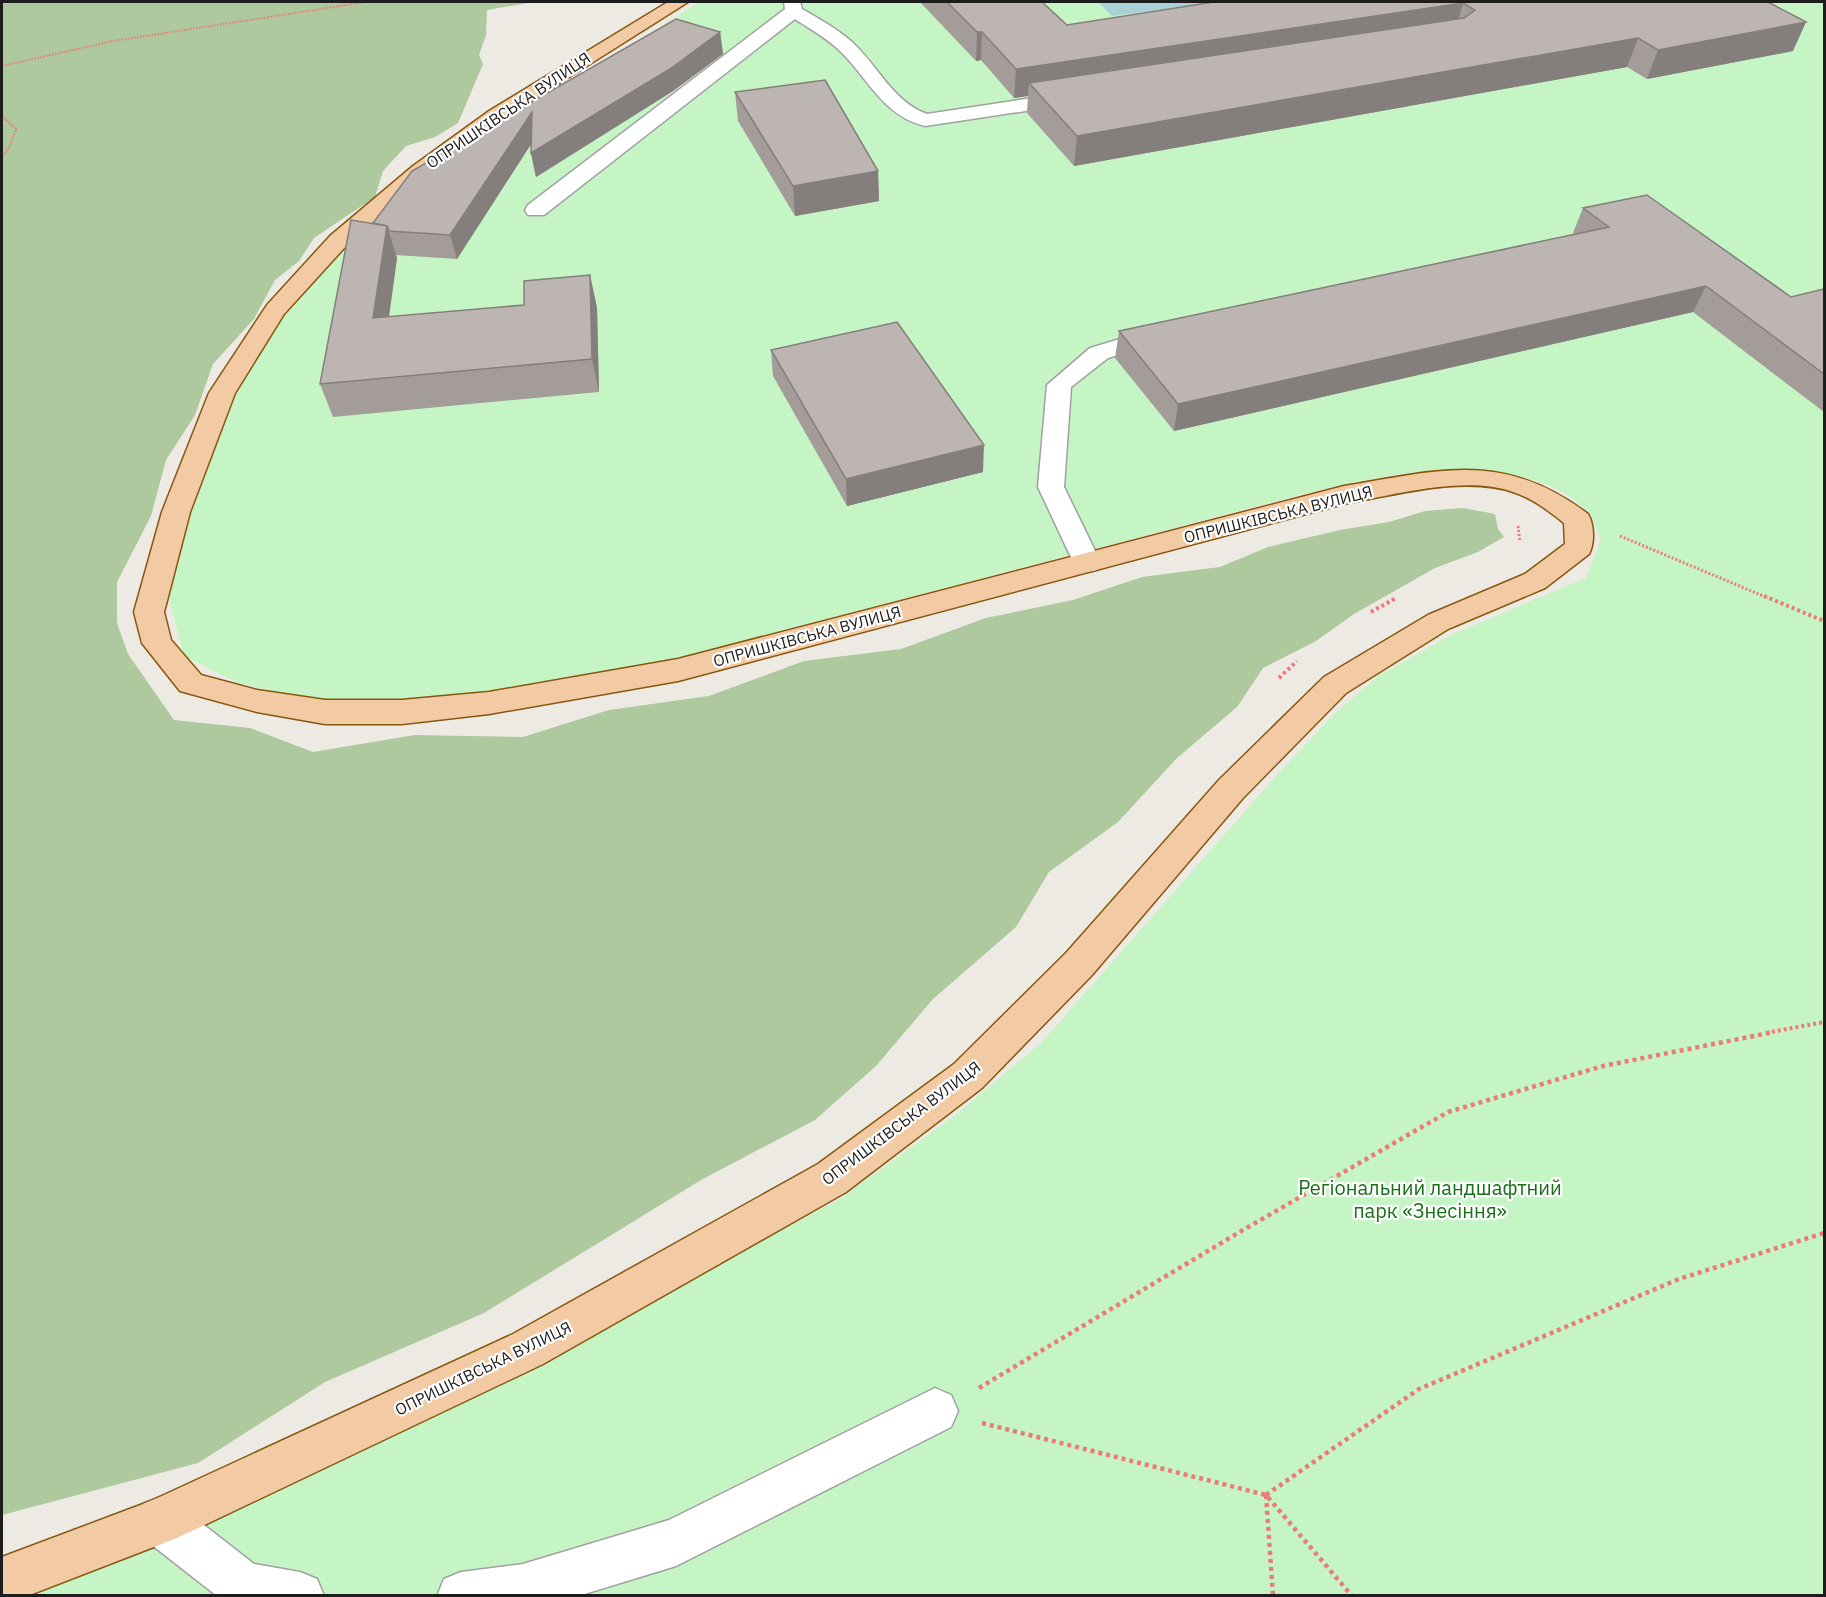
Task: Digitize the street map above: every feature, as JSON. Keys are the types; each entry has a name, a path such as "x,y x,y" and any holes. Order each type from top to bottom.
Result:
{"main road":[{"name":"ОПРИШКІВСЬКА ВУЛИЦЯ","path":"2,1581 160,1521 528,1349 832,1178 968,1076 1079,964 1231,789 1335,685 1438,621 1535,581 1579,547 1578,520 1549,498 1521,485 1502,481 1452,478 1344,495 678,670 489,703 402,711 326,712 257,701 191,683 157,643 149,612 176,512 222,393 275,310 338,241 420,170 506,108 679,2"}],"street":[{"path":"536,210 793,6 846,46 884,94 915,118 925,120 1090,95"},
{"path":"1087,563 1051,487 1059,385 1099,353 1136,339 1183,328"},
{"path":"461,1596 523,1588 676,1542 935,1411"},
{"path":"160,1521 244,1586 300,1596"}],"path":[{"path":"2,66 113,41 366,2"},
{"path":"2,116 16,129 9,148 2,157"},
{"path":"1510,547 1521,542 1516,520"},
{"path":"1613,532 1824,621"},
{"path":"1367,615 1407,593"},
{"path":"1274,684 1299,660"},
{"path":"935,1411 1006,1374 1243,1230 1449,1112 1603,1066 1824,1022"},
{"path":"1266,1495 1419,1389 1679,1279 1824,1233"},
{"path":"935,1411 1266,1495 1352,1596"},
{"path":"1266,1495 1273,1596"}],"green space":[{"path":"2,2 534,2 487,10 486,35 479,55 483,64 458,123 435,137 406,146 383,171 375,197 314,238 299,261 275,280 254,319 213,364 195,415 166,460 151,516 117,582 117,623 128,654 174,720 250,728 313,752 415,735 523,737 609,710 709,696 804,661 901,649 986,618 1073,600 1142,577 1220,567 1268,547 1340,530 1389,522 1425,511 1463,508 1495,514 1498,529 1504,537 1478,552 1435,568 1354,614 1316,641 1263,668 1237,707 1177,758 1118,822 1049,872 1016,927 933,999 876,1066 815,1120 701,1180 484,1313 325,1382 198,1463 2,1515"},
{"name":"Регіональний ландшафтний парк «Знесіння»","path":"700,2 1824,2 1824,1595 18,1596 438,1414 838,1200 953,1117 1041,1043 1276,776 1335,713 1380,675 1453,634 1586,578 1601,540 1588,513 1572,498 1545,484 1516,476 1486,471 1426,471 1367,480 1307,493 659,663 520,687 401,703 322,702 238,683 184,656 167,592 192,503 229,406 266,341 303,292 362,227 514,116"}],"water":[{"path":"1098,2 1224,2 1112,16"}],"building":[{"path":"947,2 1042,2 1067,25 1214,2 1768,2 1806,22 1658,50 1638,38 1077,136 1029,83 1464,18 1475,10 1463,3 1016,69 982,32 977,32"},
{"path":"676,19 720,32 670,69 531,153 532,112 450,235 389,231 387,226 373,223 412,171"},
{"path":"825,80 878,171 793,186 735,92"},
{"path":"1647,195 1791,297 1824,289 1824,374 1706,286 1178,404 1119,331 1609,227 1583,208"},
{"path":"351,220 387,226 373,318 524,305 524,281 590,275 592,359 320,384"},
{"path":"897,322 984,445 846,479 771,350"}]}
